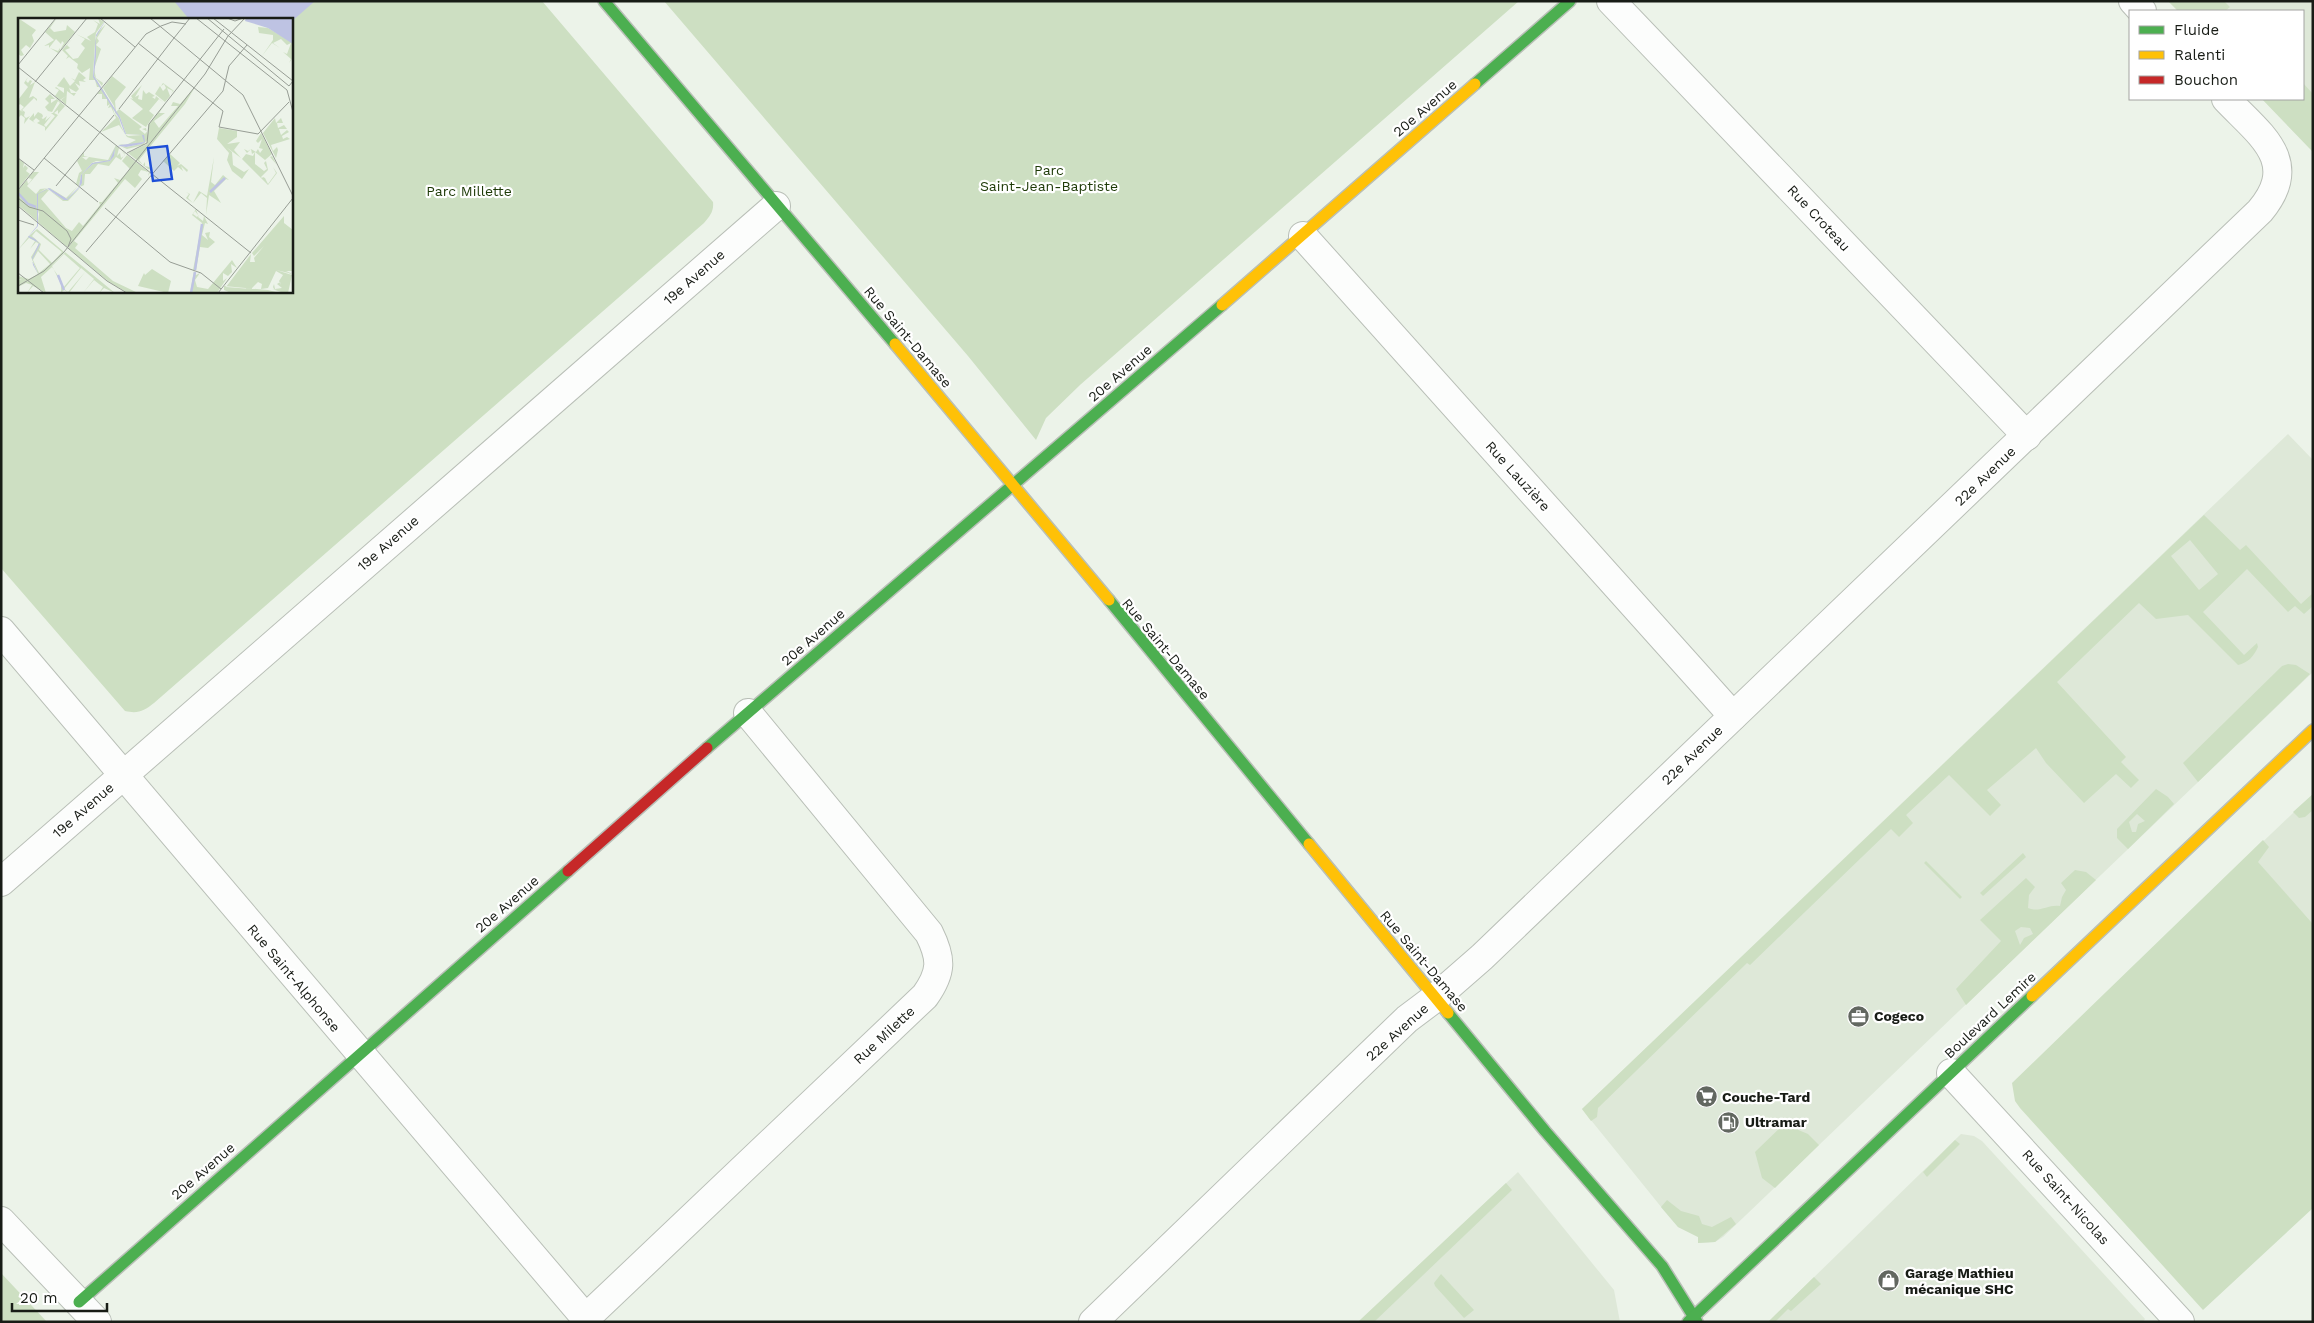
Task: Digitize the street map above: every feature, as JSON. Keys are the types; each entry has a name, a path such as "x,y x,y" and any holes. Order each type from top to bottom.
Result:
{"street":[{"name":"Rue Saint-Damase","path":"604,1 1013,486 1435,998 1606,1203 1662,1266 1693,1320"},
{"name":"20e Avenue","path":"79,1302 748,713 1303,236 1570,1"},
{"name":"Rue Croteau","path":"1611,1 2027,436"},
{"name":"22e Avenue","path":"1093,1322 1407,1019 1435,998 1482,957 2260,211 2274,193 2279,178 2275,158 2270,147 2227,100"},
{"name":"19e Avenue","path":"1,882 776,206"},
{"name":"Rue Lauzière","path":"1303,236 1733,716"},
{"name":"Rue Saint-Alphonse","path":"1,631 587,1320"},
{"name":"Rue Milette","path":"587,1320 925,996 936,979 939,961 930,933 748,713"},
{"name":"Boulevard Lemire","path":"1693,1320 2313,730"},
{"name":"Rue Saint-Nicolas","path":"1951,1073 2180,1322"},
{"path":"1,1221 97,1322"}],"shaded area":[{"path":"2168,1 2313,1 2313,152 2263,100 2304,100 2304,10 2177,10"},
{"path":"2288,434 2313,460 2313,672 1723,1237 1715,1242 1698,1243 1698,1237 1678,1227 1582,1109"},
{"path":"2313,794 2313,924 2250,854"},
{"path":"1961,1134 1974,1136 1982,1141 2145,1319 2143,1322 1768,1322"},
{"path":"1518,1172 1614,1290 1620,1322 1358,1322"}],"green space":[{"name":"Parc Millette","path":"1,1 542,1 713,202 711,213 704,223 154,703 144,710 137,712 125,711 1,568"},
{"name":"Parc Saint-Jean-Baptiste","path":"664,1 1519,1 1080,385 1046,418 1036,440 968,356"},
{"path":"2168,1 2224,1 2230,7 2226,10 2177,10"},
{"path":"2304,84 2313,94 2313,152 2263,100 2304,100"},
{"path":"2204,515 2240,550 2246,545 2301,604 2313,593 2313,606 2304,614 2295,606 2288,612 2247,569 2203,612 2244,655 2257,643 2258,647 2253,656 2245,663 2238,665 2188,615 2156,619 2139,603 2057,682 2126,757 2121,762 2139,780 2131,788 2116,774 2084,803 2046,763 2036,748 1987,790 2001,805 1990,816 1949,775 1906,815 1913,823 1899,837 1891,829 1750,965 1747,963 1598,1108 1597,1117 1591,1121 1582,1109","holes":["2190,540 2218,574 2199,590 2171,556"]},
{"path":"2288,664 2296,665 2310,674 2198,782 2183,763 2282,666"},
{"path":"2156,789 2168,797 2174,804 2128,849 2117,838 2117,829","holes":["2137,814 2145,821 2138,824 2136,832 2132,832 2129,822"]},
{"path":"2313,794 2313,810 2305,817 2299,818 2293,812"},
{"path":"2263,840 2269,847 2258,862 2313,924 2313,1208 2203,1310 2020,1108 2015,1101 2012,1083"},
{"path":"2023,853 2026,857 1983,896 1980,893"},
{"path":"1926,861 1962,897 1960,899 1924,863"},
{"path":"2075,870 2086,872 2096,880 1966,1005 1956,989 2001,941 1980,920 2026,878 2035,887 2029,895 2028,908 2036,910 2060,906 2066,890 2061,883","holes":["2021,927 2030,928 2033,934 2024,938 2020,945 2015,931"]},
{"path":"1784,1124 1808,1134 1819,1145 1775,1188 1762,1178 1755,1152"},
{"path":"1955,1140 1960,1144 1927,1177 1923,1172"},
{"path":"1506,1183 1512,1190 1374,1322 1358,1322"},
{"path":"1667,1200 1681,1211 1699,1216 1702,1224 1712,1227 1731,1217 1736,1224 1715,1242 1698,1243 1698,1237 1678,1227 1661,1207"},
{"path":"1,1273 47,1322 1,1322"},
{"path":"1441,1274 1474,1310 1464,1318 1435,1286 1434,1283"},
{"path":"1814,1277 1821,1284 1791,1311 1788,1309 1775,1322 1768,1322"}],"water":[{"path":"174,1 315,1 292,21 292,18 188,18"}],"traffic: fast":[{"path":"604,1 895,344"},
{"path":"1475,84 1570,1"},
{"path":"707,748 1222,305"},
{"path":"1109,600 1309,844"},
{"path":"79,1302 568,871"},
{"path":"1688,1322 2032,996"},
{"path":"1448,1013 1545,1131 1662,1266 1697,1322"}],"traffic: slow":[{"path":"1222,305 1475,84"},
{"path":"895,344 1109,600"},
{"path":"2032,996 2313,730"},
{"path":"1309,844 1448,1013"}],"traffic: jam":[{"path":"568,871 707,748"}],"place":[{"name":"Cogeco","path":"1858,1016"},
{"name":"Couche-Tard","path":"1706,1097"},
{"name":"Ultramar","path":"1729,1122"},
{"name":"Garage Mathieu mécanique SHC","path":"1889,1281"}]}
